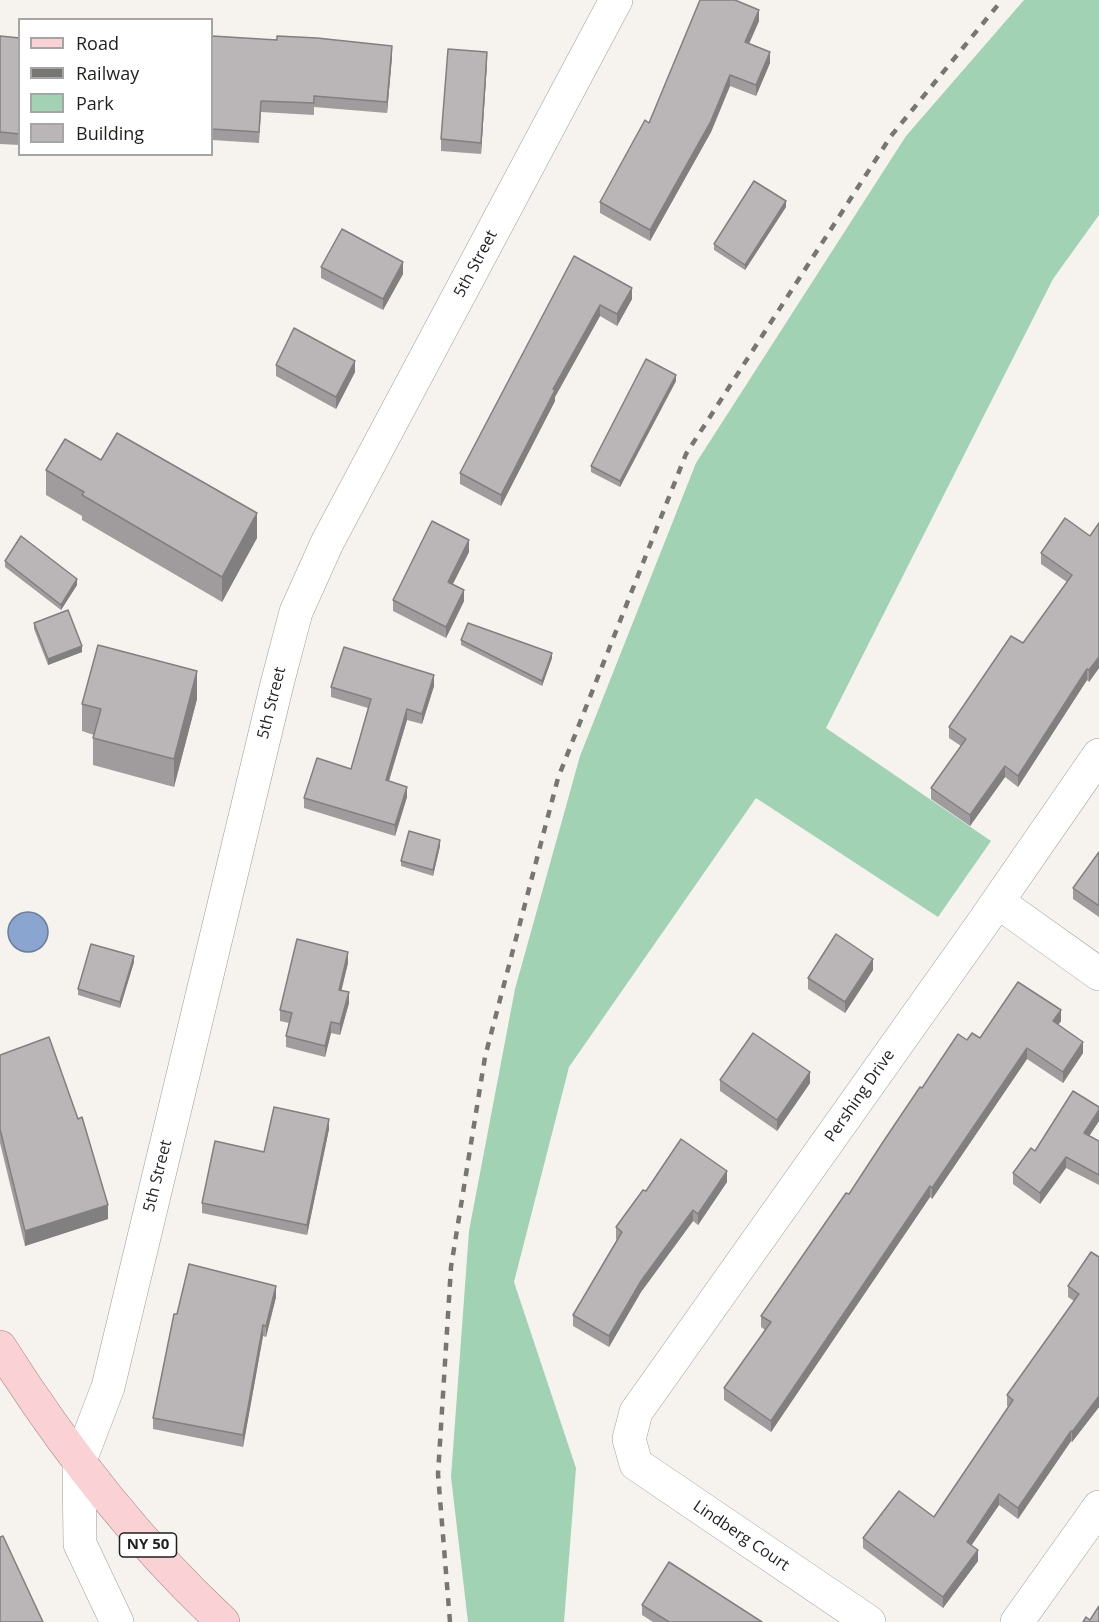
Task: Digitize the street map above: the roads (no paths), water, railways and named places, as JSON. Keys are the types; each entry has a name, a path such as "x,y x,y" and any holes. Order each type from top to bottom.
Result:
{"main road":[{"name":"NY 50","path":"0,1347 79,1463 128,1524 196,1597 223,1622"}],"street":[{"name":"5th Street","path":"79,1463 108,1387 296,612 327,543 616,0"},
{"name":"Pershing Drive","path":"629,1439 636,1412 998,902 1099,755"},
{"path":"998,902 1099,974"},
{"name":"Lindberg Court","path":"629,1439 636,1464 643,1470 869,1622"},
{"path":"79,1463 80,1545 117,1622"},
{"path":"1017,1622 1061,1557 1099,1507"}],"water":[{"path":"28,912 42,918 48,932 42,946 28,952 14,946 8,932 14,918"}],"railway":[{"path":"450,1622 438,1474 451,1267 485,1057 558,778 686,454 891,136 1002,0"}]}
